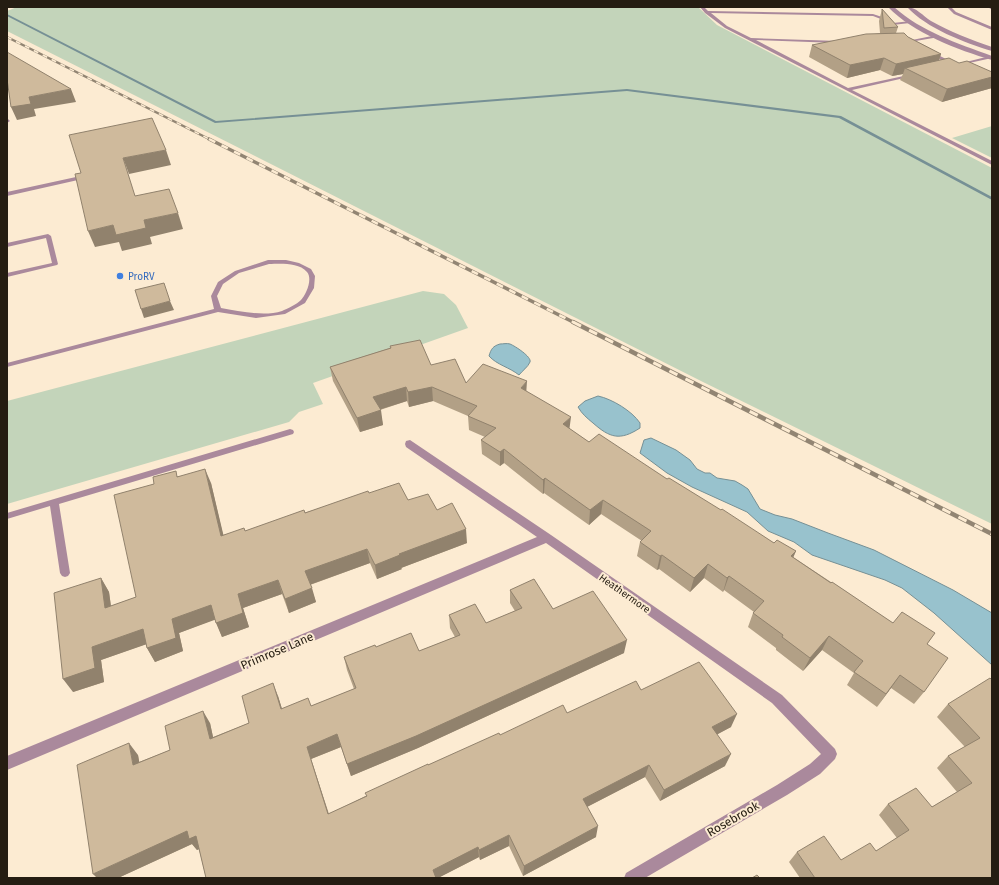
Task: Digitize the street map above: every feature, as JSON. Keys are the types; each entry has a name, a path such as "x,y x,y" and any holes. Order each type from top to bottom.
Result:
{"street":[{"path":"891,7 910,22 937,36 991,58"},
{"path":"910,7 914,12 926,20 963,38 992,49"},
{"name":"Heathermore","path":"410,444 777,699 830,754"},
{"name":"Primrose Lane","path":"7,763 547,538"},
{"name":"Rosebrook","path":"632,878 815,770 830,754"}],"lane":[{"path":"702,7 706,12 726,27 992,163"},
{"path":"949,7 954,13 992,29"},
{"path":"706,12 873,15 887,20 895,29"},
{"path":"892,24 910,22"},
{"path":"899,35 903,42"},
{"path":"896,42 914,41 937,36"},
{"path":"751,39 843,42"},
{"path":"924,50 967,70"},
{"path":"948,67 991,58"},
{"path":"848,89 917,74"},
{"path":"7,194 76,179"},
{"path":"7,245 48,236 55,264 7,275"},
{"path":"7,365 218,310 256,316 283,313 303,302 311,288 312,276 309,270 297,264 286,262 268,262 252,266 237,272 220,283 214,296 218,310"},
{"path":"7,516 290,432"},
{"path":"54,502 65,573"}],"green space":[{"path":"17,7 698,7 717,25 992,168 992,524 703,382 7,31 7,11"},
{"path":"992,126 992,158 952,138"},
{"path":"423,291 444,294 456,305 468,328 313,383 323,404 299,412 289,422 7,504 7,401"}],"water":[{"path":"500,344 510,344 519,349 530,360 529,364 519,375 496,362 489,356 493,348"},
{"path":"598,396 627,410 640,423 640,428 627,435 615,436 610,435 599,428 581,412 578,407 585,401"},
{"path":"651,438 676,450 690,460 697,469 705,473 710,473 717,478 735,481 742,485 748,489 760,509 775,515 792,519 874,550 953,590 992,613 992,665 934,613 902,588 885,580 812,555 794,542 768,531 747,512 692,487 667,473 640,453 644,440"}],"building":[{"path":"882,9 898,27 884,28"},
{"path":"904,33 908,37 941,54 896,64 884,58 850,65 812,45 866,34"},
{"path":"7,52 71,89 29,97 31,104 11,107 7,79"},
{"path":"949,58 959,63 967,61 992,72 992,77 947,89 905,68"},
{"path":"152,118 166,150 123,158 135,196 169,189 178,213 144,220 146,228 116,235 113,225 88,231 75,174 81,173 69,135"},
{"path":"164,283 170,301 141,309 135,290"},
{"path":"420,340 431,365 455,359 466,383 483,364 527,381 521,388 571,417 563,424 589,442 599,434 667,479 669,478 721,510 722,509 774,543 777,540 796,551 791,556 893,623 902,612 935,633 927,644 948,658 924,692 900,675 886,694 854,672 863,661 829,636 810,658 782,637 783,635 753,613 764,601 729,576 727,578 708,564 694,578 662,555 660,556 640,542 651,531 603,500 590,510 545,478 543,480 504,449 500,452 481,440 496,428 468,416 477,406 432,387 408,392 406,387 373,397 381,410 357,418 330,367 391,348 390,346"},
{"path":"205,469 221,536 244,528 245,531 304,510 305,513 368,491 369,493 399,483 408,500 428,494 437,510 452,503 466,529 399,554 400,555 375,565 367,549 305,571 312,588 285,599 278,580 238,594 243,613 216,623 211,605 172,619 176,638 147,648 143,629 92,647 95,668 63,679 54,593 101,578 105,608 136,597 114,495 154,484 153,477 176,471 177,477"},
{"path":"534,579 553,609 593,591 627,640 416,736 347,764 337,734 307,747 328,814 367,796 365,793 499,733 500,735 563,705 567,713 636,681 641,690 699,662 737,714 712,727 731,754 664,790 649,765 583,799 598,826 524,866 509,835 479,850 478,847 433,870 436,878 206,878 196,836 189,839 187,831 93,874 77,765 129,743 133,765 170,750 165,726 203,711 210,739 249,723 242,696 273,683 281,709 308,698 311,706 356,688 344,657 375,645 376,647 411,633 419,651 460,635 449,615 475,604 486,623 522,608 510,590"},
{"path":"990,678 992,680 992,878 815,878 797,852 824,836 841,860 870,843 876,851 909,830 888,804 916,788 932,807 972,783 948,756 980,738 948,704"},
{"path":"757,875 760,878 752,878"}],"waterway":[{"path":"7,15 215,122 627,90 840,117 992,199"}],"railway":[{"path":"7,37 211,140"},
{"path":"209,139 575,323"},
{"path":"573,322 992,534"}],"place":[{"name":"ProRV","path":"120,276"}]}
